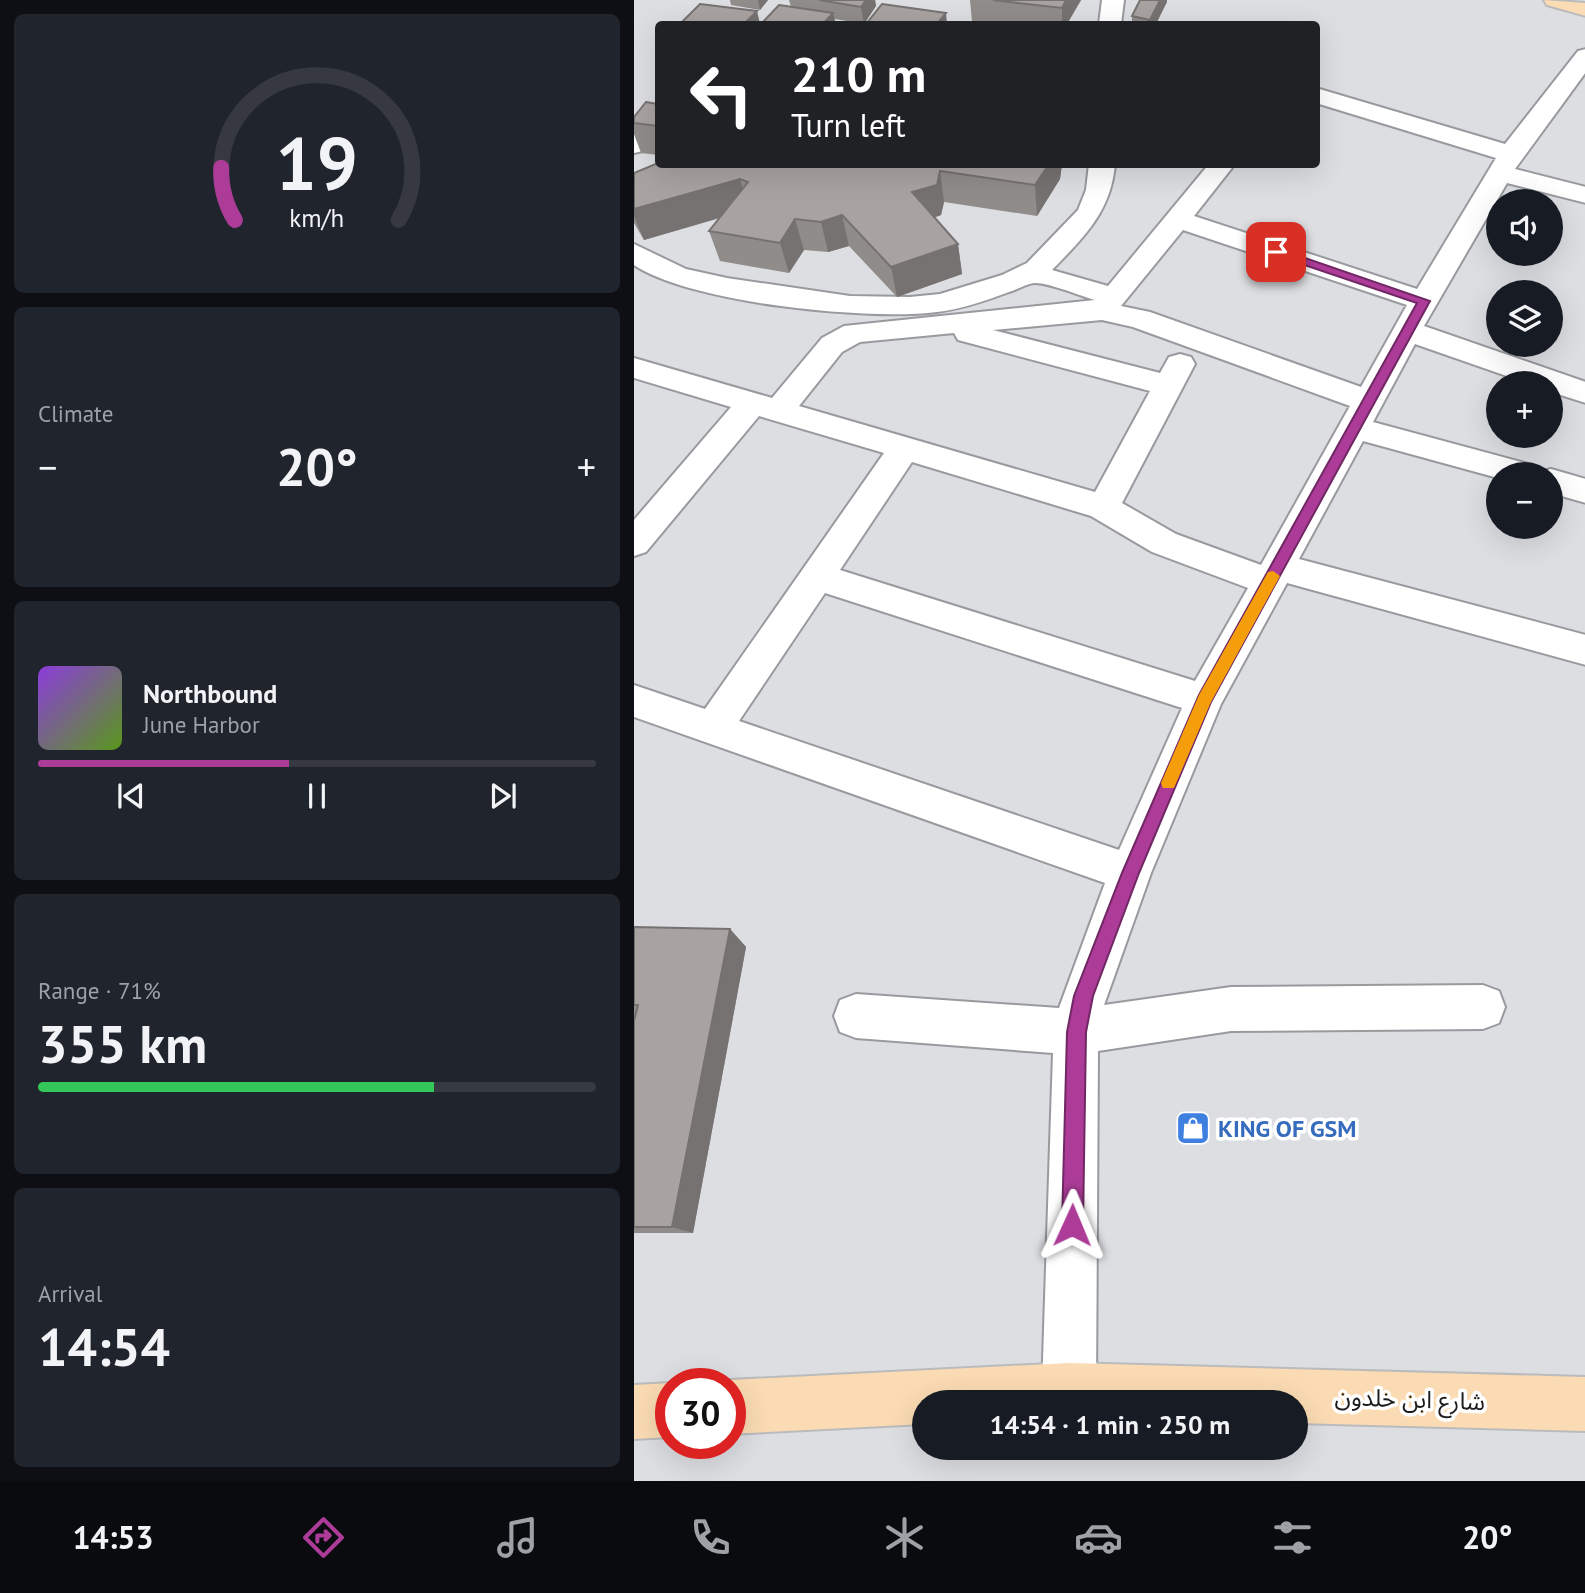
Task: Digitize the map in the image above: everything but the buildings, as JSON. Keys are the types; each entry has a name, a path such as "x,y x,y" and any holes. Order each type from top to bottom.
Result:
{"main road":[{"path":"1555,0 1585,10"},
{"name":"شارع ابن خلدون","path":"1308,1396 1585,1404"},
{"name":"شارع ابن خلدون","path":"746,1406 912,1398"},
{"path":"634,1412 655,1411"}],"street":[{"path":"1110,21 1113,0"},
{"path":"1069,1390 1076,1032 1084,996 1130,873 1204,700 1361,414 1506,163 1585,56"},
{"path":"1320,96 1506,163 1585,195"},
{"path":"634,146 642,129 655,122"},
{"path":"634,252 688,279 835,305 888,309 932,305 973,297 1032,273 1086,220 1101,194 1102,168"},
{"path":"640,527 842,337 854,333 940,326 1107,304 1220,168"},
{"path":"1178,219 1416,316 1585,393"},
{"path":"1032,273 1140,319 1194,337 1361,414 1492,462"},
{"path":"940,326 1169,386"},
{"path":"1103,507 1194,337"},
{"path":"634,368 1103,507 1164,543 1274,574 1585,650"},
{"path":"713,728 905,448"},
{"path":"1563,485 1585,491"},
{"path":"815,576 1204,700"},
{"path":"634,701 1130,873"},
{"path":"856,1016 1076,1032 1231,1009 1483,1007"}],"slow traffic":[{"path":"1169,783 1204,700 1273,576"}],"place":[{"name":"KING OF GSM","path":"1193,1128"}],"route":[{"path":"1072,1225 1076,1032 1084,996 1130,873 1204,700 1424,301 1276,252"}]}
